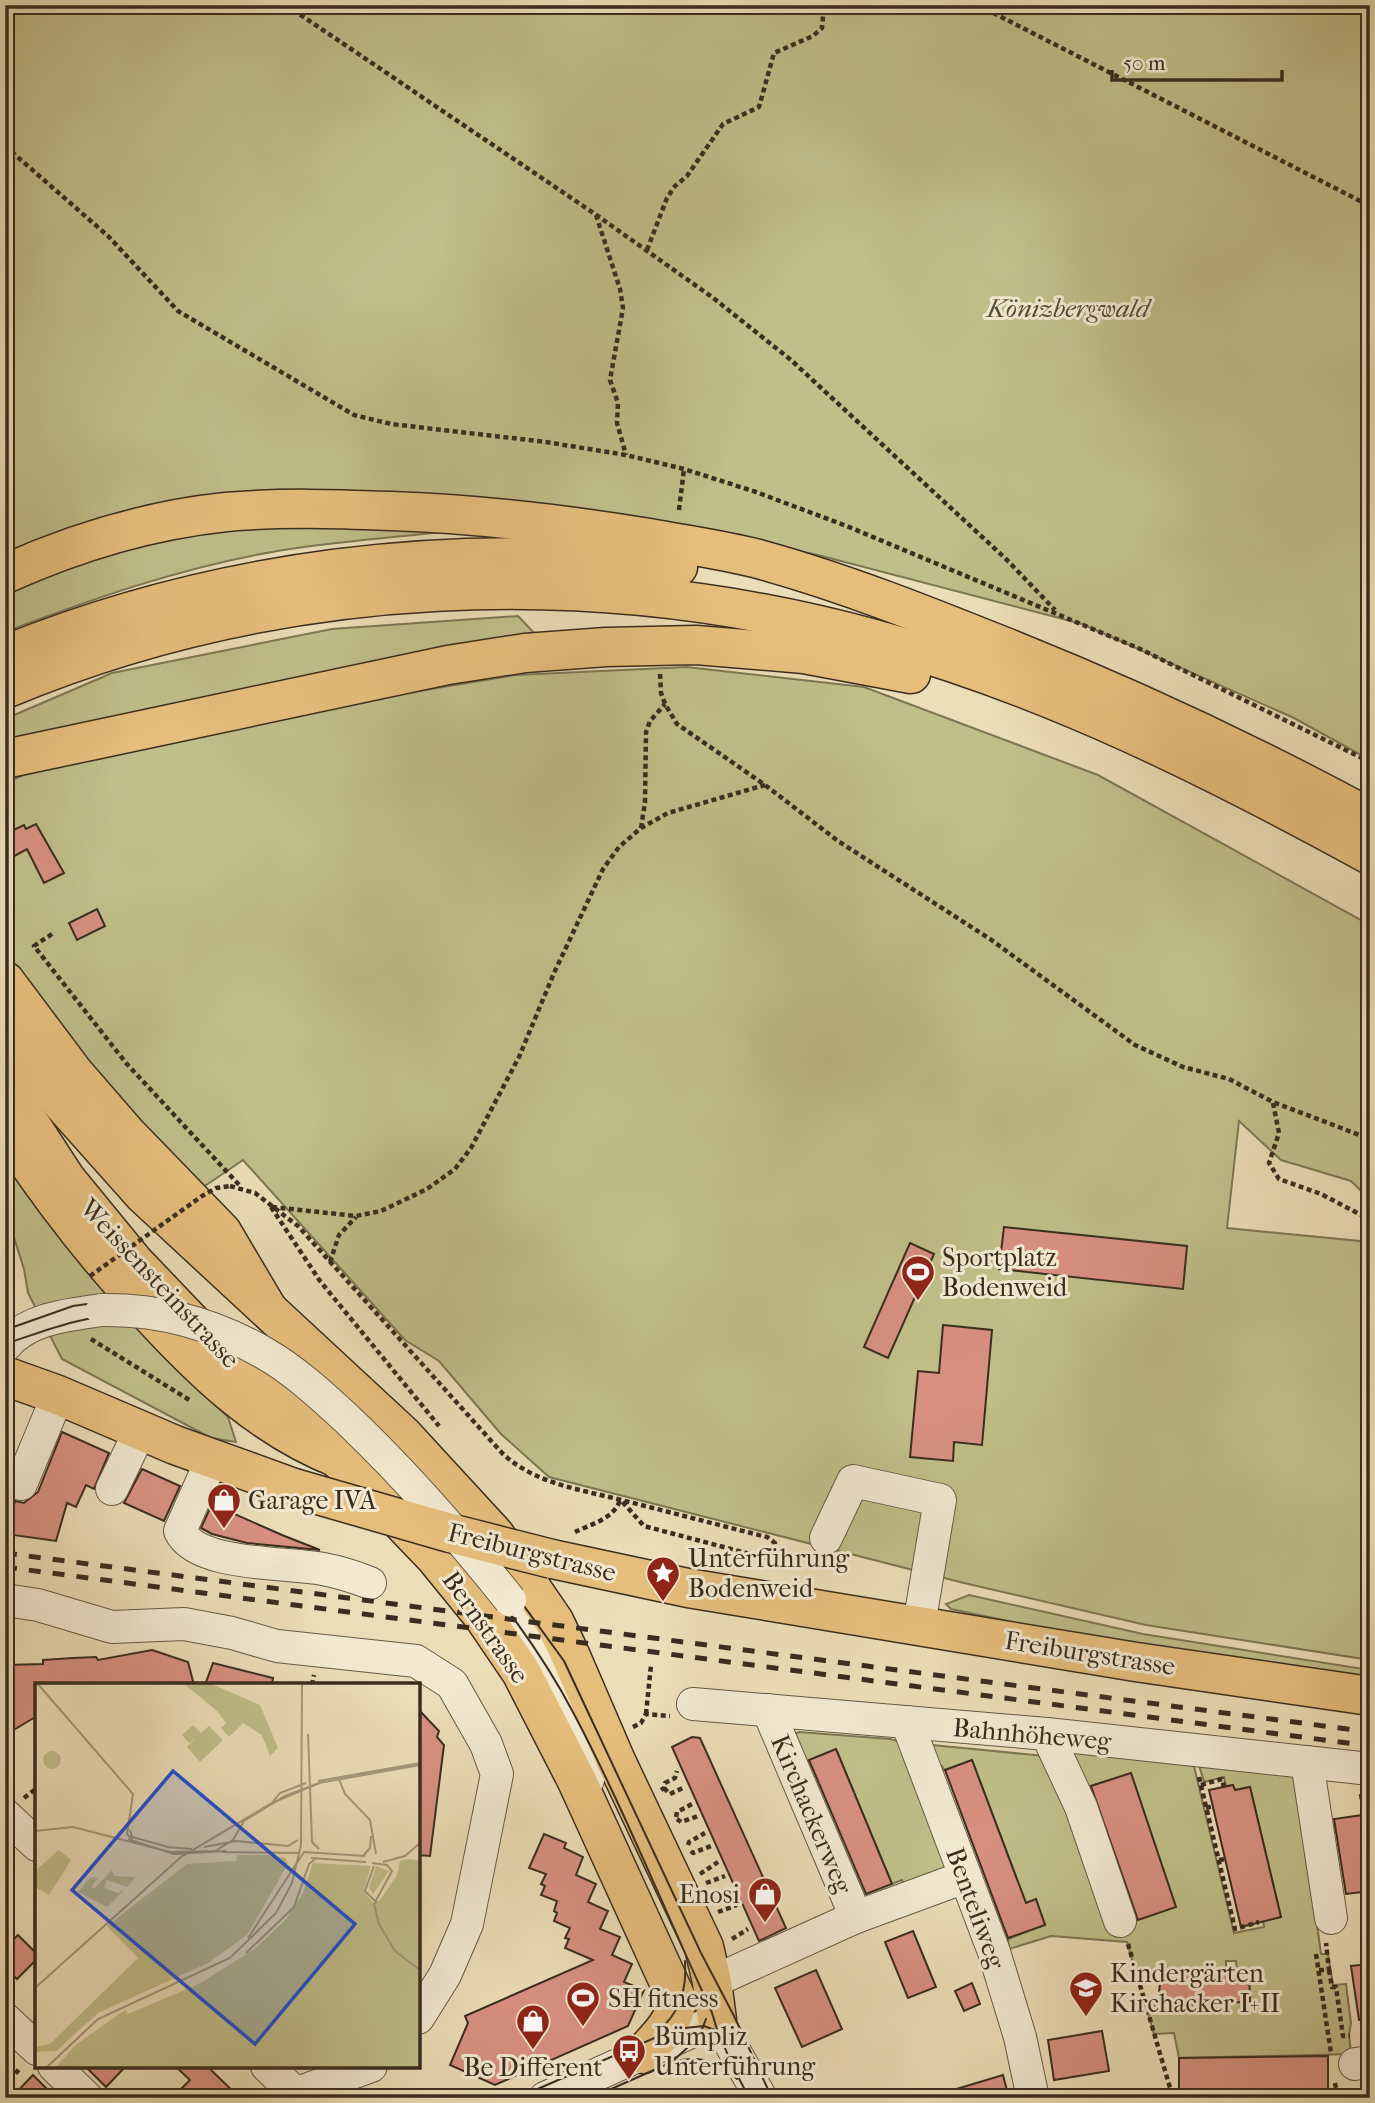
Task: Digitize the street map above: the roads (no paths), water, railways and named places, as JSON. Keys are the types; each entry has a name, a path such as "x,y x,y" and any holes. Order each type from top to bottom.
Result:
{"main road":[{"path":"5,574 60,550 94,539 157,523 226,512 285,509 459,514 603,531 758,559 919,612 1180,721 1370,818"},
{"path":"5,655 125,613 246,583 368,565 505,557 578,558 646,563 769,581 882,607 1006,648"},
{"path":"5,689 137,643 196,627 279,610 376,596 437,592 573,591 641,595 785,617 936,657 1050,699 1165,750 1370,855"},
{"path":"10,761 448,665 525,653 606,647 696,645 803,654 919,675 1165,750"},
{"path":"5,981 74,1073 126,1133 222,1232 267,1308"},
{"name":"Weissensteinstrasse","path":"5,1031 62,1103 144,1195 267,1308"},
{"name":"Weissensteinstrasse","path":"5,1085 66,1179 118,1244 218,1350 340,1459"},
{"path":"5,1128 91,1248 216,1382 263,1418 307,1446 340,1459"},
{"name":"Bernstrasse","path":"267,1308 404,1436 495,1535 554,1620 602,1769 678,1954 717,2020"},
{"name":"Freiburgstrasse","path":"6,1350 58,1395 140,1432 294,1488 450,1533 563,1546 688,1588 1136,1662 1370,1696"},
{"name":"Bernstrasse","path":"340,1459 397,1503 445,1553 493,1613 602,1769 704,1947 717,2020"},
{"name":"Bernstrasse","path":"340,1459 435,1556 483,1616 522,1672 577,1781 677,2000 675,2015 667,2028 642,2054"}],"street":[{"path":"6,1350 22,1331 40,1323 65,1315 125,1309 199,1323 265,1353 291,1371 334,1407 412,1483 465,1543 547,1653 602,1769 605,1842"},
{"path":"21,1484 58,1395"},
{"path":"112,1489 140,1432"},
{"path":"212,1459 180,1531 183,1538 217,1556 240,1561 321,1568 370,1583"},
{"path":"826,1538 853,1481 940,1500 919,1625"},
{"path":"5,1600 38,1605 112,1627 184,1624 232,1633 277,1646 416,1661 452,1684 486,1744 496,1774 467,1924 445,1975 420,2015"},
{"name":"Bahnhöheweg","path":"693,1704 1047,1734 1370,1769"},
{"name":"Kirchackerweg","path":"768,1710 856,1917"},
{"name":"Benteliweg","path":"907,1722 1007,1993 1033,2098"},
{"path":"1047,1734 1080,1807 1124,1932"},
{"path":"1307,1762 1332,1918"},
{"path":"5,1815 35,1843"},
{"name":"Kirchackerweg","path":"712,1982 856,1917 965,1877"},
{"path":"5,2019 29,2058"},
{"path":"545,2098 717,2020"},
{"name":"Bernstrasse","path":"717,2020 761,2098"},
{"path":"56,2068 87,2098"},
{"path":"269,2068 298,2096 366,2068"}],"tram line":[{"path":"5,1330 73,1306 101,1302 153,1305 202,1317 236,1331 299,1367 416,1475 500,1573 564,1661 772,2098"},
{"path":"5,1344 63,1325 108,1316 174,1323 221,1339 265,1363 307,1392 383,1463 484,1579 532,1644 561,1690 627,1823 749,2098"},
{"path":"657,2032 671,2017 680,2000 685,1982 685,1961"},
{"path":"674,2060 699,2037 706,2019"},
{"path":"517,2098 675,2029 704,2026 723,2033"},
{"path":"591,2098 681,2060 699,2059 715,2063 737,2079"}],"railway":[{"path":"5,1553 1370,1732"},
{"path":"5,1567 1370,1746"}],"place":[{"name":"Sportplatz Bodenweid","path":"918,1302"},
{"name":"Garage IVA","path":"224,1530"},
{"name":"Unterführung Bodenweid","path":"663,1603"},
{"name":"Enosi","path":"765,1924"},
{"name":"Kindergärten Kirchacker I+II","path":"1086,2018"},
{"name":"SH fitness","path":"583,2028"},
{"name":"Be Different","path":"533,2051"},
{"name":"Bümpliz Unterführung","path":"629,2081"}],"park label":[{"name":"Könizbergwald","path":"1068,308"}]}
